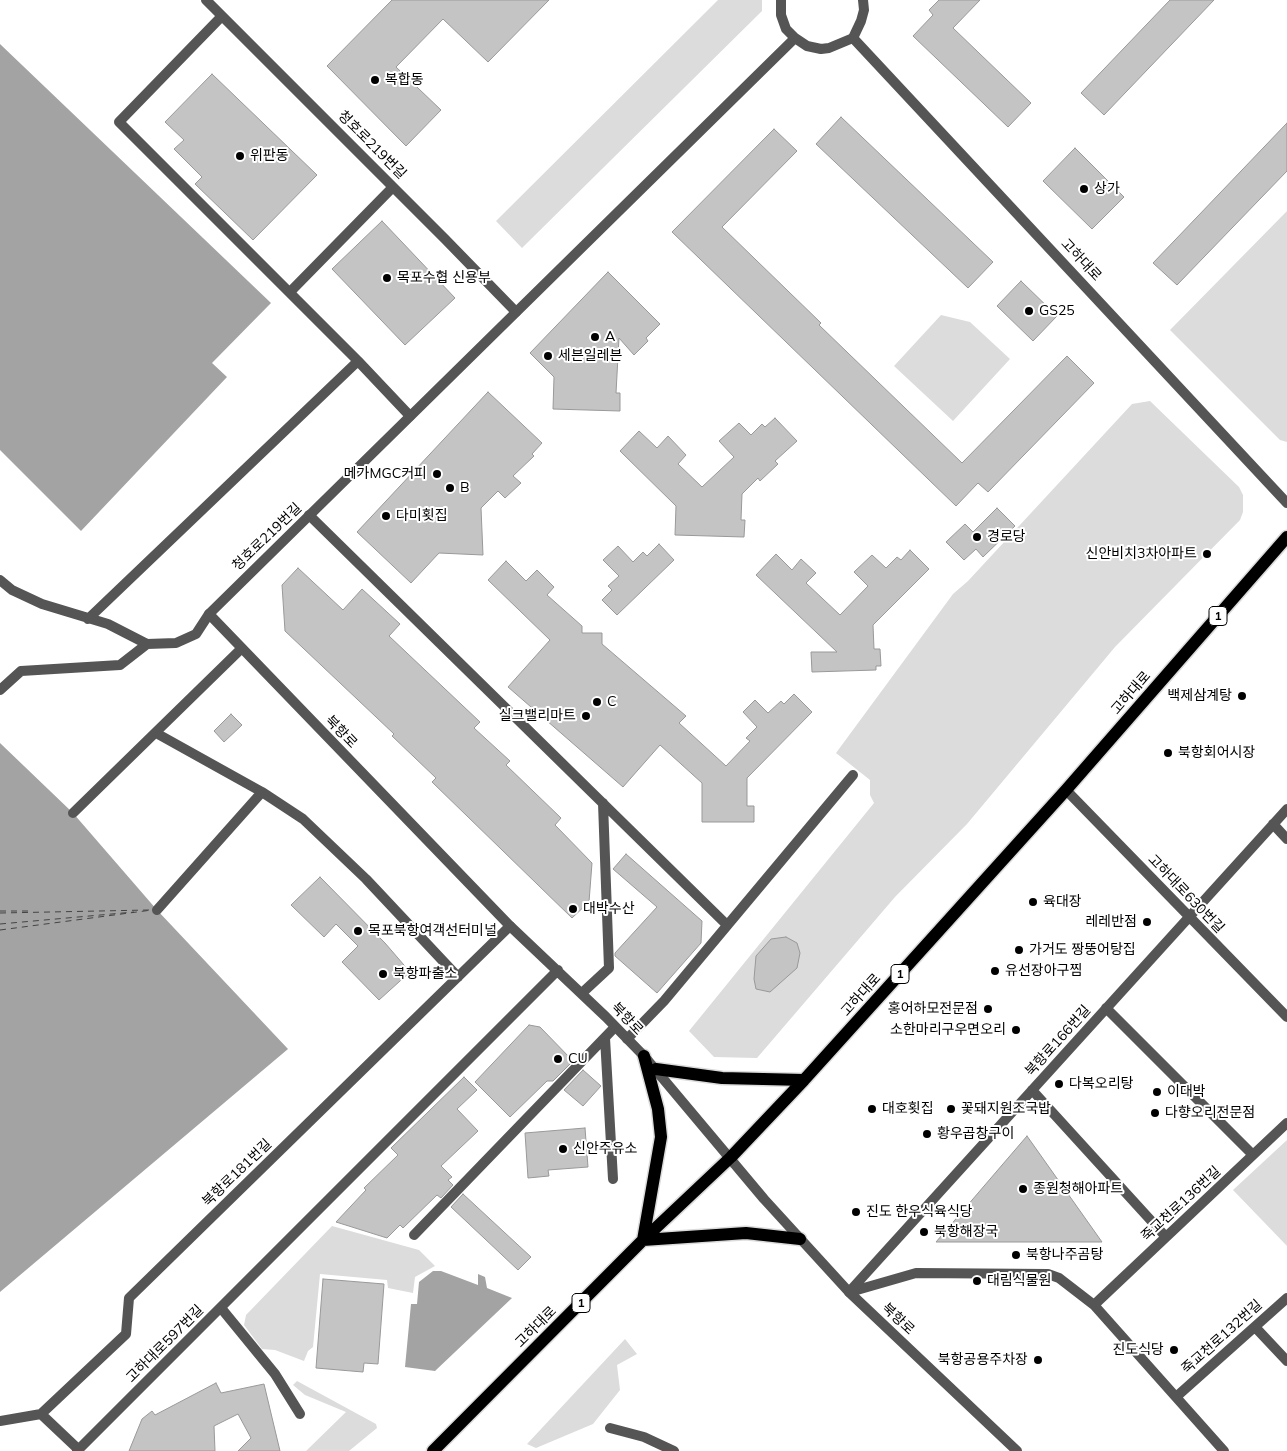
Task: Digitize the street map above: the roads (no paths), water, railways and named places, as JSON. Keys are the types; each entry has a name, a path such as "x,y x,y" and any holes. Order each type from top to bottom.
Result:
{"main road":[{"name":"고하대로","path":"433,1451 643,1240 731,1157 804,1080 1066,790 1287,537"},
{"path":"644,1056 658,1109 661,1137 643,1240 746,1233 800,1239"},
{"path":"656,1069 722,1078 804,1080"}],"street":[{"name":"청호로219번길","path":"206,0 516,312"},
{"path":"781,0 782,15 786,28 795,38 807,46 821,49 829,48 853,38 864,10 863,0"},
{"path":"222,16 119,122 290,292 410,416"},
{"name":"청호로219번길","path":"147,644 176,643 196,634 209,614 795,38"},
{"name":"고하대로","path":"853,38 1287,503"},
{"path":"290,292 393,187"},
{"path":"88,619 358,361"},
{"path":"309,515 727,925"},
{"path":"0,580 12,590 42,604 108,624 147,644 120,665 21,671 0,690"},
{"name":"북항로","path":"209,614 510,926 582,993 644,1056 800,1239 849,1292 1017,1451"},
{"path":"73,813 241,649"},
{"path":"156,733 262,792 310,826 366,879 458,977"},
{"path":"627,1039 664,1001 852,775"},
{"name":"고하대로630번길","path":"1066,790 1287,1017"},
{"path":"157,910 262,792"},
{"path":"582,993 609,968 603,803"},
{"name":"북항로166번길","path":"849,1292 1287,808"},
{"path":"1273,824 1287,839"},
{"name":"북항로181번길","path":"41,1414 126,1334 128,1298 510,926"},
{"path":"222,1308 558,970"},
{"path":"1106,1008 1253,1156"},
{"path":"414,1235 615,1026"},
{"path":"605,1038 613,1179"},
{"path":"1032,1090 1166,1237"},
{"name":"죽교천로136번길","path":"1094,1305 1287,1123"},
{"path":"849,1292 916,1273 1048,1274 1073,1287 1094,1305 1224,1451"},
{"name":"죽교천로132번길","path":"1176,1397 1287,1298"},
{"name":"고하대로597번길","path":"78,1450 222,1308 274,1374 300,1414"},
{"path":"1255,1327 1287,1361"},
{"path":"0,1421 41,1414 78,1450"},
{"path":"610,1428 644,1437 674,1451"}],"place":[{"name":"복합동","path":"375,80"},
{"name":"위판동","path":"240,156"},
{"name":"상가","path":"1084,189"},
{"name":"목포수협 신용부","path":"387,278"},
{"name":"GS25","path":"1029,311"},
{"name":"A","path":"595,337"},
{"name":"세븐일레븐","path":"548,356"},
{"name":"메가MGC커피","path":"437,474"},
{"name":"B","path":"450,488"},
{"name":"다미횟집","path":"386,516"},
{"name":"경로당","path":"977,537"},
{"name":"신안비치3차아파트","path":"1207,554"},
{"name":"백제삼계탕","path":"1242,696"},
{"name":"C","path":"597,702"},
{"name":"실크밸리마트","path":"586,716"},
{"name":"북항회어시장","path":"1168,753"},
{"name":"육대장","path":"1033,902"},
{"name":"대박수산","path":"573,909"},
{"name":"레레반점","path":"1147,922"},
{"name":"목포북항여객선터미널","path":"358,931"},
{"name":"가거도 짱뚱어탕집","path":"1019,950"},
{"name":"유선장아구찜","path":"995,971"},
{"name":"북항파출소","path":"383,974"},
{"name":"홍어하모전문점","path":"988,1009"},
{"name":"소한마리구우면오리","path":"1016,1030"},
{"name":"CU","path":"558,1059"},
{"name":"다복오리탕","path":"1059,1084"},
{"name":"이대박","path":"1157,1092"},
{"name":"대호횟집","path":"872,1109"},
{"name":"꽃돼지원조국밥","path":"951,1109"},
{"name":"다향오리전문점","path":"1155,1113"},
{"name":"황우곱창구이","path":"927,1134"},
{"name":"신안주유소","path":"563,1149"},
{"name":"종원청해아파트","path":"1023,1189"},
{"name":"진도 한우식육식당","path":"856,1212"},
{"name":"북항해장국","path":"924,1232"},
{"name":"북항나주곰탕","path":"1016,1255"},
{"name":"대림식물원","path":"977,1281"},
{"name":"진도식당","path":"1174,1350"},
{"name":"북항공용주차장","path":"1038,1360"}]}
